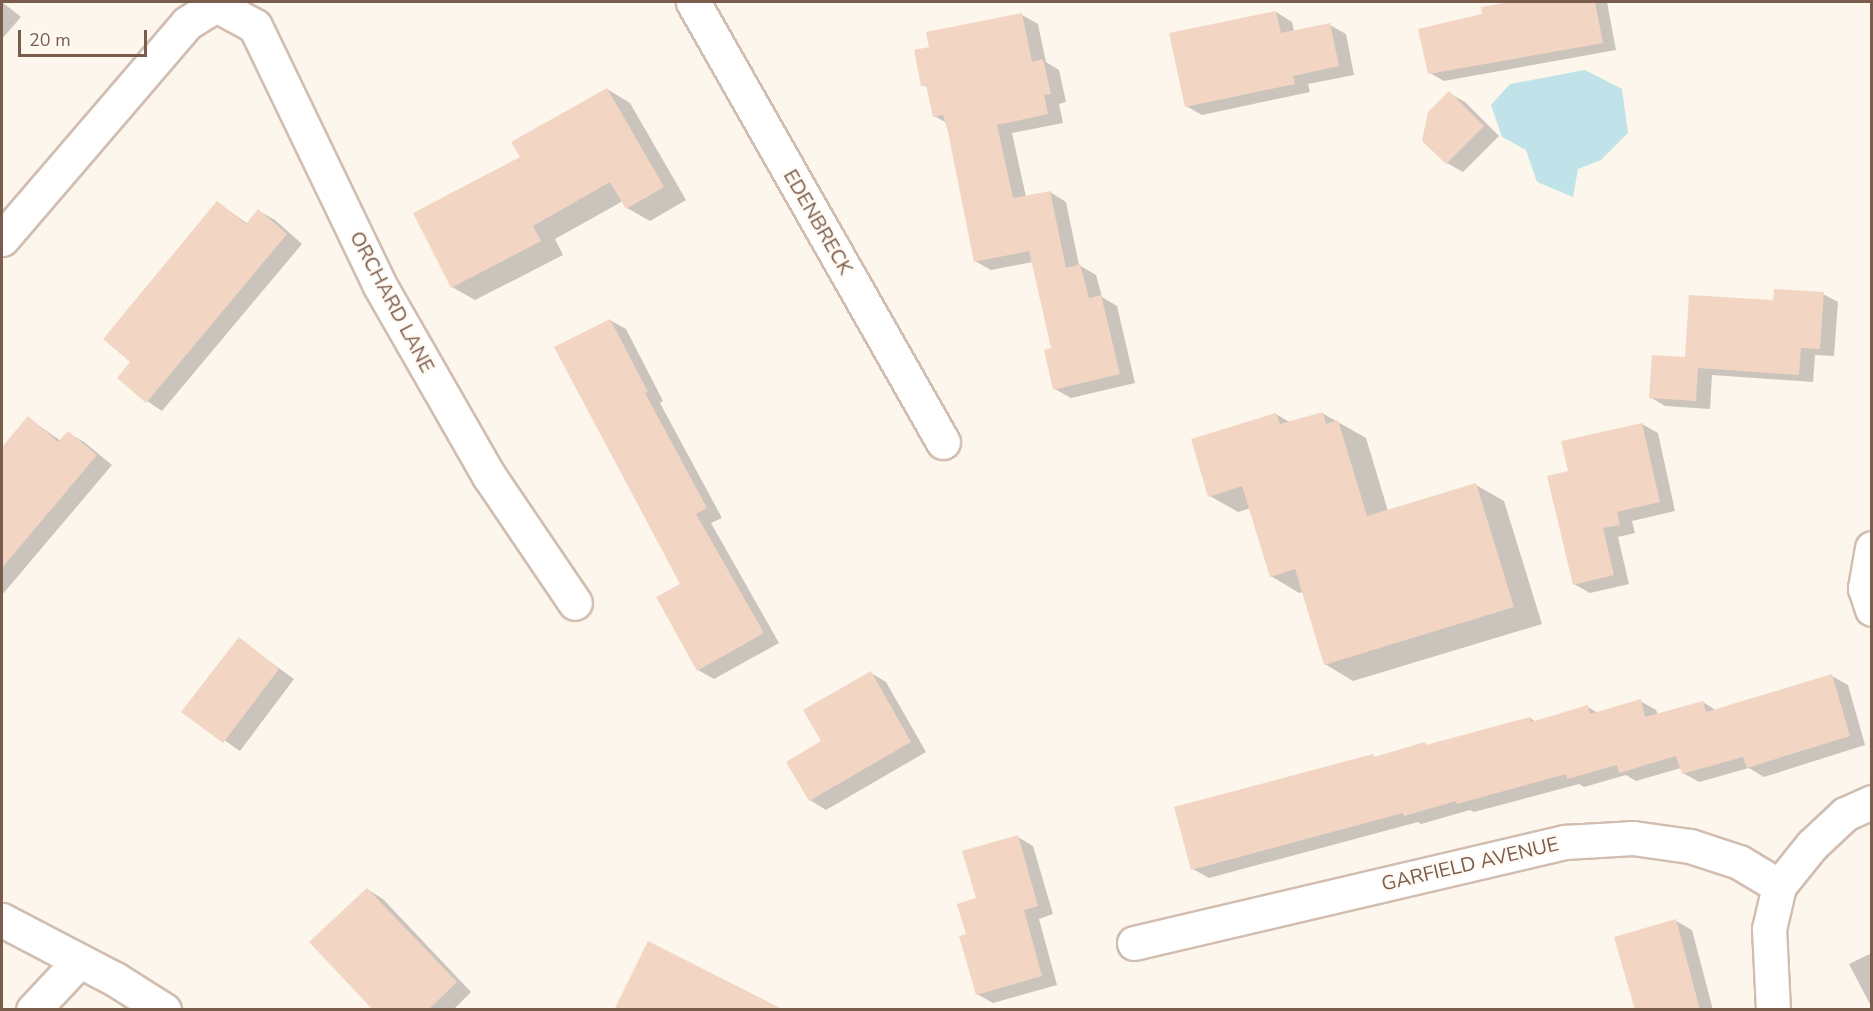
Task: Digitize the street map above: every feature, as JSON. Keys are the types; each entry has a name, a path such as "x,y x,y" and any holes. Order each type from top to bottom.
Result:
{"street":[{"name":"EDENBRECK","path":"693,2 943,442"},
{"name":"ORCHARD LANE","path":"2,239 187,23 216,5 255,26 379,284 489,476 575,603"},
{"path":"1872,548 1865,588 1872,609"},
{"path":"1773,1010 1769,928 1779,886 1812,845 1845,814 1872,802"},
{"name":"GARFIELD AVENUE","path":"1148,932 1564,842 1633,837 1690,846 1739,862 1779,886"},
{"path":"2,920 164,1010"},
{"path":"33,1010 79,961"}],"water":[{"path":"1585,70 1622,89 1628,133 1601,160 1578,169 1573,197 1537,182 1526,150 1502,137 1491,105 1510,84"}],"building":[{"path":"1510,2 1595,2 1603,43 1428,74 1418,29 1482,14 1481,7"},
{"path":"1276,11 1281,33 1330,23 1339,66 1293,76 1295,84 1185,107 1169,33"},
{"path":"1022,13 1032,62 1043,59 1051,94 1044,95 1048,114 997,125 1013,198 1050,191 1066,268 1080,264 1089,298 1101,295 1120,374 1053,390 1044,350 1051,348 1029,251 974,262 948,132 943,115 933,117 926,85 921,86 914,50 929,47 926,32"},
{"path":"607,88 664,187 626,209 610,182 533,226 541,241 451,288 413,213 520,157 511,142"},
{"path":"1449,91 1484,126 1446,164 1422,141 1428,112"},
{"path":"217,201 246,224 258,209 287,234 146,403 117,378 130,362 103,339"},
{"path":"1774,289 1824,292 1820,349 1801,348 1799,375 1698,368 1696,401 1649,398 1652,355 1685,357 1689,295 1773,300"},
{"path":"610,319 648,392 645,393 707,508 696,514 764,633 697,671 656,597 680,584 554,347"},
{"path":"1323,412 1326,424 1338,420 1367,516 1476,483 1514,607 1324,665 1295,569 1270,577 1242,486 1208,497 1191,439 1276,413 1280,424"},
{"path":"28,416 58,442 68,431 97,455 2,568 2,447"},
{"path":"1642,423 1660,502 1617,512 1620,525 1603,528 1614,575 1573,585 1547,476 1568,471 1561,441"},
{"path":"239,637 279,669 223,743 181,712"},
{"path":"871,671 911,742 809,801 786,762 821,741 803,710"},
{"path":"1832,674 1850,736 1747,768 1743,757 1682,774 1676,756 1619,773 1617,765 1567,779 1566,774 1457,804 1456,801 1404,816 1403,813 1191,870 1174,807 1373,754 1374,757 1425,742 1426,745 1530,717 1531,722 1588,705 1590,714 1641,699 1645,717 1703,701 1706,712"},
{"path":"1018,835 1038,906 1024,910 1042,976 976,995 959,936 966,934 957,904 976,898 962,851"},
{"path":"367,888 457,982 428,1010 373,1010 309,942"},
{"path":"1676,919 1700,1010 1635,1010 1614,937"},
{"path":"648,941 784,1010 614,1010"}]}
